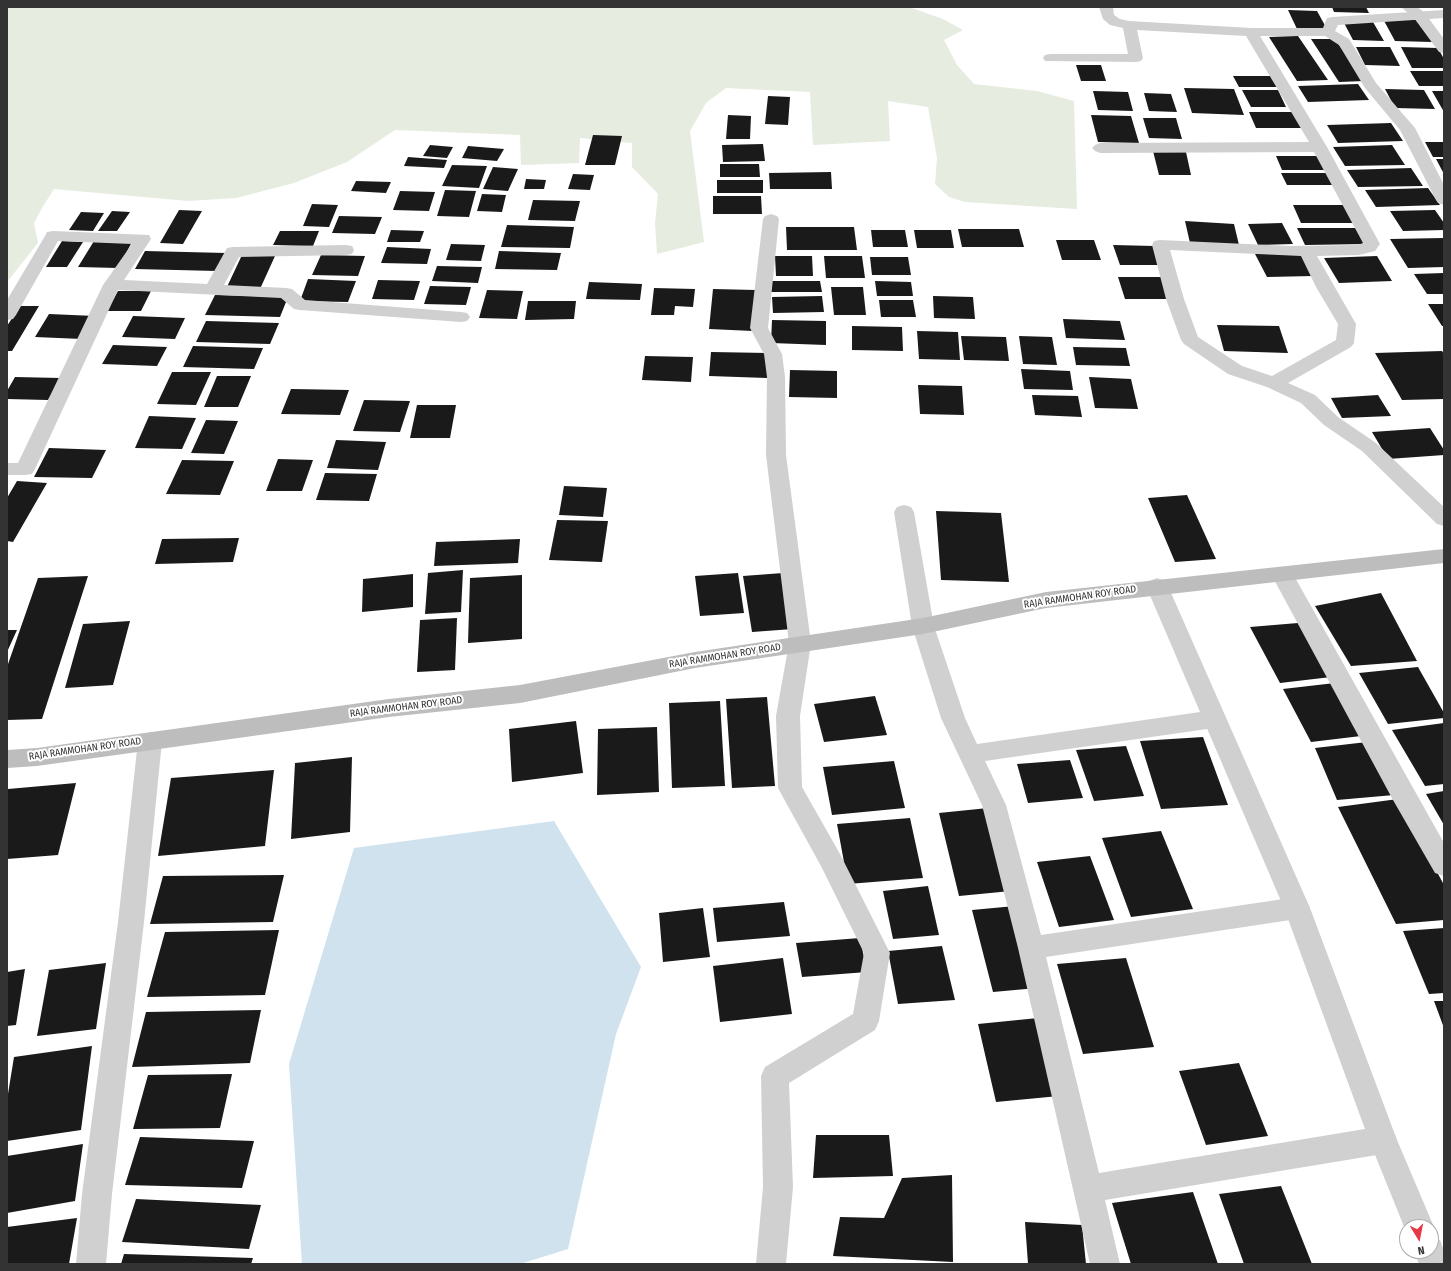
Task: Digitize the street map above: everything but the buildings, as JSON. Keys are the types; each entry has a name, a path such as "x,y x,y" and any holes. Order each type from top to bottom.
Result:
{"main road":[{"name":"RAJA RAMMOHAN ROY ROAD","path":"7,759 37,757 150,740 389,708 520,694 695,660 923,626 1046,600 1157,586 1444,556"}],"street":[{"path":"1106,7 1108,16 1115,22 1129,25 1251,32 1329,22 1444,14"},
{"path":"1408,7 1419,15 1444,49"},
{"path":"1329,22 1344,42 1370,85 1407,128 1444,200"},
{"path":"1050,58 1136,58 1129,25"},
{"path":"1251,32 1319,147 1372,244 1369,247 1359,250 1160,246 1175,299 1190,340 1235,370 1274,383 1308,399 1332,421 1369,447 1444,519"},
{"path":"1100,148 1319,147"},
{"path":"771,219 759,328 773,354 776,377 776,455 800,644 788,716 790,788 831,861 877,953 865,1021 775,1076 778,1187 771,1264"},
{"path":"7,315 53,236 143,239 112,284 25,469 7,469"},
{"path":"213,290 233,252 346,250"},
{"path":"1274,383 1345,343 1347,324 1325,287 1306,250"},
{"path":"112,284 286,293 300,305 461,317"},
{"path":"904,512 923,626 953,718 994,805 1031,948 1088,1189 1104,1264"},
{"path":"1282,574 1402,793 1444,866"},
{"path":"1157,586 1297,908 1384,1140 1416,1219"},
{"path":"970,754 1214,719"},
{"path":"91,1264 97,1194 132,914 150,740"},
{"path":"1031,948 1297,908"},
{"path":"1088,1189 1384,1140"}],"shaded area":[{"path":"7,7 909,7 943,19 963,30 944,40 957,65 974,84 1037,91 1074,101 1077,209 965,202 949,197 935,184 937,158 928,107 888,101 890,141 813,145 810,92 726,88 706,103 690,131 704,242 657,254 655,223 658,194 632,167 632,143 580,138 579,163 521,165 520,135 395,130 347,162 294,183 236,198 188,201 54,189 34,223 38,243 7,282"}],"water":[{"path":"554,821 641,967 616,1034 568,1249 520,1264 302,1264 289,1064 354,848"}]}
